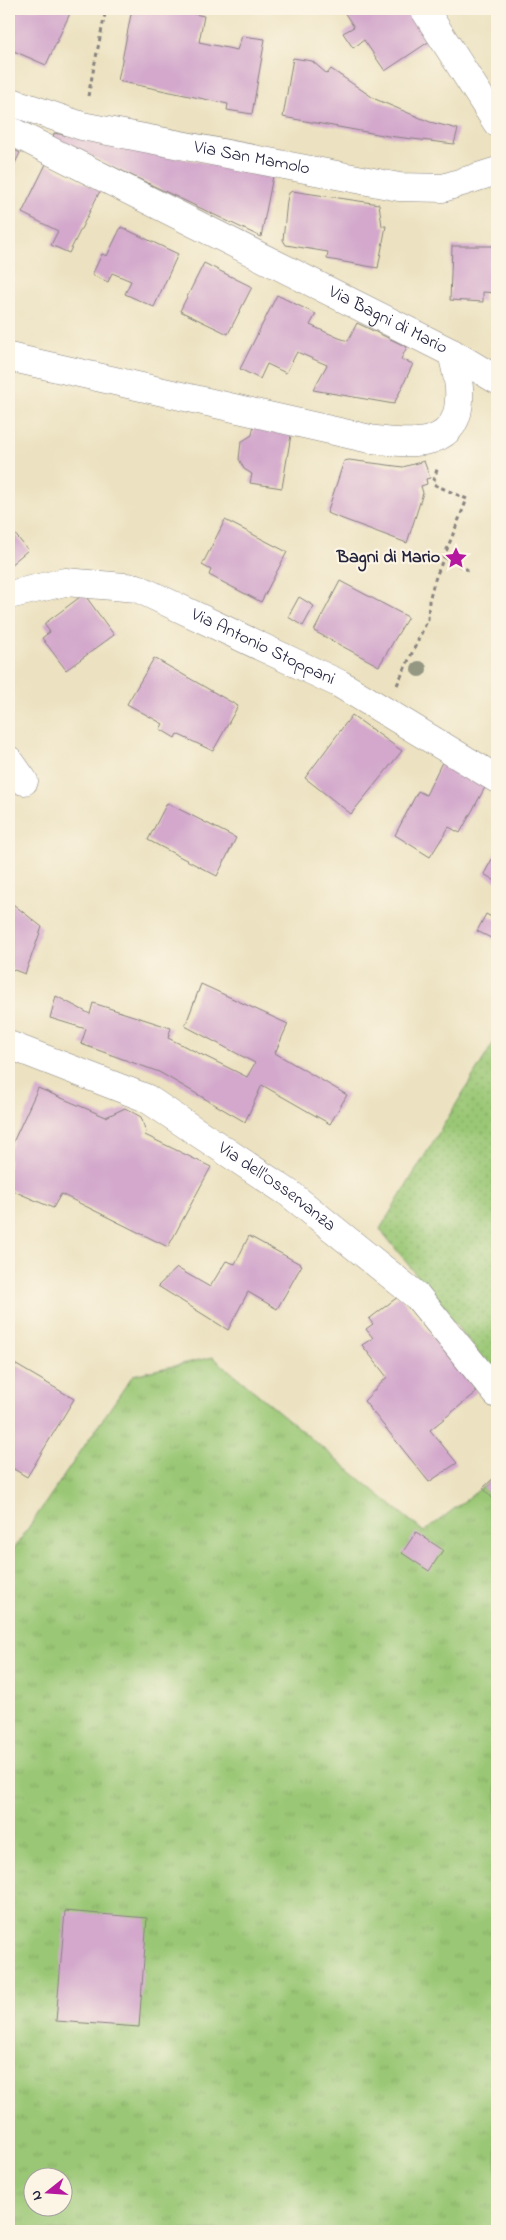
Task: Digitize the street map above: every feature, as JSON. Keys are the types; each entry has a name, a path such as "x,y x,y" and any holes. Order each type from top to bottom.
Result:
{"street":[{"path":"424,9 497,123"},
{"name":"Via San Mamolo","path":"9,101 82,126 399,187 443,188 497,171"},
{"name":"Via Bagni di Mario","path":"9,130 452,353 459,388 458,413 445,433 428,442"},
{"path":"452,353 497,380"},
{"path":"9,357 370,439 398,443 428,442"},
{"name":"Via Antonio Stoppani","path":"9,595 65,582 137,588 340,684 497,779"},
{"name":"Via dell'Osservanza","path":"9,1045 146,1098 290,1194 418,1297 497,1394"}],"path":[{"path":"82,126 106,9"},
{"path":"374,705 388,683 396,687 428,619 429,601 434,582 466,499 433,484 439,460 428,442"},
{"path":"444,557 468,570"}],"green space":[{"path":"497,1037 497,1377 380,1229"},
{"path":"213,1357 424,1532 497,1476 497,2231 9,2231 9,1556 133,1375"}],"building":[{"path":"9,9 72,9 46,65 9,49"},
{"path":"132,9 170,9 204,16 199,42 237,50 242,36 265,39 252,114 227,110 228,104 118,81"},
{"path":"342,9 419,9 433,39 385,71 364,40 353,48 343,33 354,27"},
{"path":"293,58 312,61 327,74 331,69 375,99 430,122 458,129 454,144 388,136 283,117"},
{"path":"54,133 273,176 261,237 53,138"},
{"path":"9,147 20,153 9,175"},
{"path":"46,164 100,191 69,253 51,245 58,231 22,213"},
{"path":"292,191 379,204 382,226 386,226 378,268 327,259 328,252 286,245 283,240 287,201 289,193"},
{"path":"121,227 178,254 154,307 125,294 131,281 112,273 108,282 92,275 102,254 107,256"},
{"path":"452,246 497,246 497,293 483,292 483,302 450,300"},
{"path":"204,263 252,287 228,334 180,311"},
{"path":"277,295 316,314 310,325 339,338 348,341 357,323 407,347 401,359 413,364 394,404 313,390 327,365 297,352 286,373 267,364 260,379 240,369"},
{"path":"254,424 292,429 282,488 250,483 252,474 244,469 239,459 241,442 252,435"},
{"path":"349,460 403,467 424,461 430,478 426,479 427,484 421,486 423,493 407,543 327,513 344,461"},
{"path":"225,520 287,552 261,602 209,575 211,570 202,565"},
{"path":"9,527 28,550 9,566"},
{"path":"340,581 408,617 379,666 314,631"},
{"path":"84,594 114,635 66,670 42,638 50,632 44,624"},
{"path":"299,597 314,606 303,626 288,617"},
{"path":"154,658 238,706 213,751 177,734 175,738 160,729 163,724 127,704"},
{"path":"352,715 402,751 351,814 305,778"},
{"path":"443,760 488,782 460,833 449,827 430,857 395,835 418,791 426,795"},
{"path":"167,803 236,838 217,876 148,840"},
{"path":"497,850 497,882 484,874"},
{"path":"9,901 42,927 25,974 9,968"},
{"path":"486,914 497,920 495,940 477,931"},
{"path":"201,984 288,1024 275,1053 347,1095 330,1124 262,1085 245,1122 159,1072 81,1044 86,1029 50,1018 56,996 90,1014 93,1003 171,1028 168,1038 247,1077 255,1063 185,1026"},
{"path":"38,1088 106,1117 125,1108 141,1117 146,1132 145,1135 211,1167 168,1247 61,1194 53,1208 9,1189 9,1151"},
{"path":"249,1236 302,1265 277,1309 248,1292 228,1330 158,1286 177,1268 210,1287 226,1261 235,1264"},
{"path":"399,1296 477,1392 430,1430 457,1463 429,1482 364,1401 387,1377 362,1345 373,1338 366,1329 373,1324 369,1319"},
{"path":"13,1363 74,1399 27,1477 9,1466 9,1371"},
{"path":"497,1475 497,1503 483,1488"},
{"path":"416,1532 443,1550 429,1571 402,1553"},
{"path":"65,1911 147,1918 139,2027 56,2021"}],"place":[{"name":"Bagni di Mario","path":"456,558"}]}
